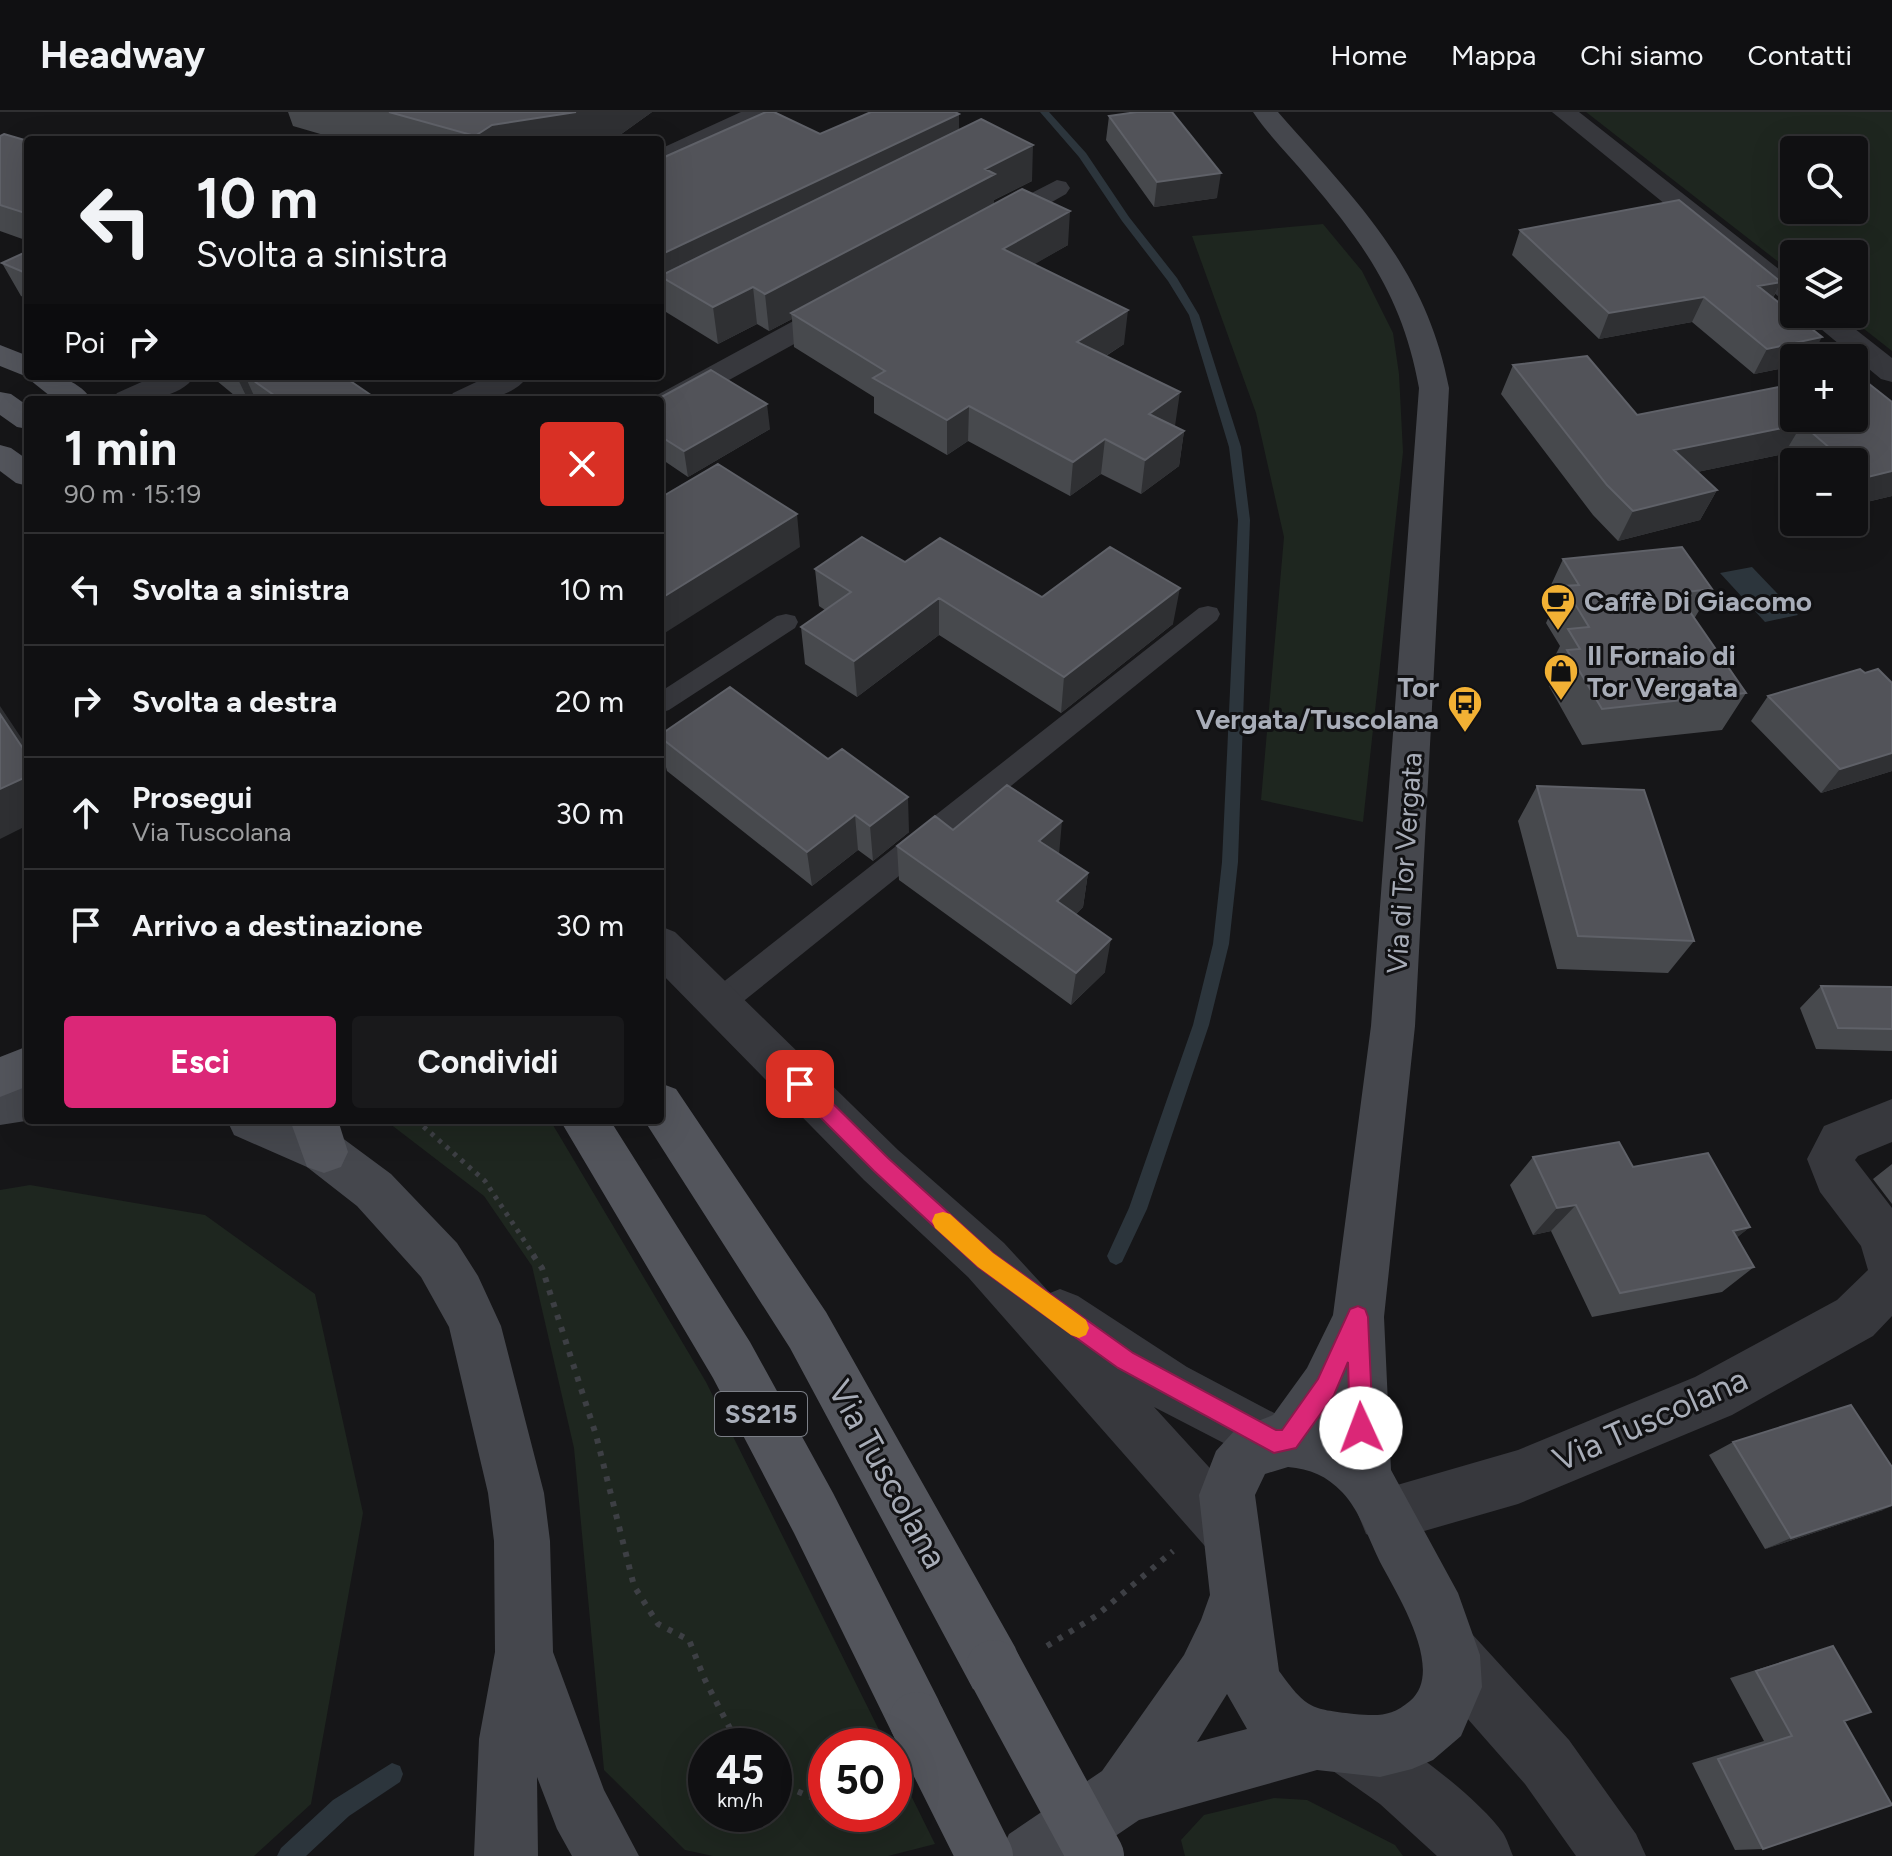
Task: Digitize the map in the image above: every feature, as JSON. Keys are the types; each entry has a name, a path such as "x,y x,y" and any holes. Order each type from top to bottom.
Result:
{"main road":[{"name":"Via di Tor Vergata","path":"1265,112 1383,255 1405,289 1426,340 1434,388 1393,1026 1358,1317 1375,1494"},
{"path":"0,354 24,366"},
{"path":"46,380 70,396"},
{"path":"0,401 24,417"},
{"path":"0,455 24,473"},
{"path":"0,1077 24,1068"},
{"path":"0,1104 24,1101"},
{"name":"Via Tuscolana","path":"664,1110 808,1330 1096,1856"},
{"path":"268,1124 319,1136 427,1245 455,1285 475,1326 516,1493 522,1541 524,1652 509,1739 506,1856"},
{"name":"SS215","path":"587,1124 656,1231 742,1380 795,1476 917,1720 1017,1855"},
{"path":"1281,1441 1326,1387 1358,1317"},
{"path":"1281,1441 1307,1441 1328,1448 1345,1458 1375,1494 1438,1613 1451,1655 1452,1687 1440,1715 1412,1739 1380,1747 1333,1742 1291,1730 1272,1712 1253,1685 1238,1596 1227,1495 1233,1470 1247,1451 1281,1441"},
{"path":"1124,1793 1187,1706 1232,1621 1238,1596"},
{"path":"524,1652 579,1807 607,1856"},
{"path":"1017,1855 1124,1793 1333,1742"}],"street":[{"path":"664,156 749,119 753,112"},
{"path":"1564,112 1780,284"},
{"path":"961,241 1057,188"},
{"path":"664,403 866,293"},
{"path":"1836,328 1892,373"},
{"path":"137,396 171,380"},
{"path":"472,396 505,380"},
{"path":"664,948 881,1165 986,1260 1231,1533"},
{"path":"1892,1120 1841,1141 1831,1159 1837,1176 1883,1235 1892,1266"},
{"path":"986,1260 1125,1361 1281,1441"},
{"name":"Via Tuscolana","path":"1375,1494 1518,1477 1713,1396 1855,1318 1892,1281"},
{"path":"1451,1655 1547,1762 1614,1856"},
{"path":"1333,1742 1418,1794 1453,1825 1481,1856"}],"lane":[{"path":"719,1003 1208,614"},
{"path":"664,701 786,622"}],"path":[{"path":"421,1124 485,1181 542,1268 596,1435 634,1586 658,1624 689,1640 730,1728"}],"shaded area":[{"path":"1586,112 1892,112 1892,351 1863,328 1868,328 1868,240 1780,240 1780,263"},
{"path":"1323,224 1362,271 1393,333 1399,374 1403,452 1363,822 1261,800 1284,537 1256,413 1192,236"},
{"path":"1752,567 1798,615 1765,622 1720,573"},
{"path":"390,1124 552,1124 706,1382 878,1728 808,1728 808,1832 912,1832 912,1797 935,1844 888,1856 713,1856 685,1850 604,1770 574,1448 532,1266 484,1196"},
{"path":"30,1185 205,1215 315,1294 363,1513 311,1804 254,1856 0,1856 0,1190"},
{"path":"1274,1798 1307,1800 1395,1845 1403,1856 1185,1856 1181,1840 1204,1815"}],"building":[{"path":"389,112 576,112 492,125 475,136"},
{"path":"766,112 774,112 820,134 871,112 959,114 664,253 664,157"},
{"path":"1172,112 1221,173 1157,182 1109,116"},
{"path":"981,119 1033,145 985,169 995,174 765,294 753,287 713,307 664,278 664,274"},
{"path":"4,134 24,140 24,213 0,205 0,136"},
{"path":"1022,189 1070,211 1003,249 1128,310 1077,342 1180,392 1149,414 1184,431 1145,460 1105,439 1073,462 969,406 947,420 873,378 885,371 791,313"},
{"path":"1679,200 1780,281 1758,286 1780,304 1780,328 1811,328 1822,337 1767,349 1704,297 1609,313 1520,230"},
{"path":"24,253 24,272 2,263"},
{"path":"1587,356 1637,415 1780,387 1780,428 1674,450 1717,490 1633,511 1607,485 1513,365"},
{"path":"711,370 767,404 684,451 664,438 663,396"},
{"path":"253,380 349,380 372,396 275,396"},
{"path":"1868,383 1892,402 1892,471 1868,477 1868,448 1830,448 1811,432 1868,432"},
{"path":"718,464 797,514 664,597 664,496"},
{"path":"862,537 905,562 940,538 1042,597 1110,547 1180,588 1064,677 939,598 854,661 801,627 851,592 815,569"},
{"path":"1682,547 1712,589 1677,593 1746,693 1602,709 1567,650 1580,649 1568,629 1589,627 1564,586 1579,585 1563,559"},
{"path":"1860,669 1865,673 1878,669 1892,683 1892,753 1840,769 1768,696"},
{"path":"730,687 828,759 842,749 908,797 870,826 855,815 807,852 664,740 664,732"},
{"path":"0,714 24,750 24,778 0,789"},
{"path":"1007,785 1062,821 1039,841 1088,873 1057,901 1111,939 1076,973 897,846 935,816 953,830"},
{"path":"1537,786 1644,790 1694,941 1578,936"},
{"path":"1821,986 1892,987 1892,1029 1838,1028"},
{"path":"1619,1142 1633,1167 1708,1153 1750,1227 1733,1231 1754,1267 1620,1293 1576,1205 1557,1208 1533,1157"},
{"path":"1851,1405 1892,1467 1892,1505 1791,1538 1733,1442"},
{"path":"1833,1646 1871,1712 1844,1721 1892,1805 1763,1849 1718,1759 1792,1736 1756,1671"}],"waterway":[{"path":"1044,112 1083,155 1125,219 1173,280 1194,315 1235,447 1244,520 1230,862 1221,944 1201,1025 1138,1209 1116,1256"},
{"path":"289,1856 341,1808 392,1774"}],"slow traffic":[{"path":"943,1221 986,1260 1079,1328"}],"place":[{"name":"Caffè Di Giacomo","path":"1558,632"},
{"name":"Il Fornaio di Tor Vergata","path":"1561,702"},
{"name":"Tor Vergata/Tuscolana","path":"1465,734"}],"route":[{"path":"800,1084 881,1165 986,1260 1125,1361 1274,1442 1288,1440 1326,1387 1358,1317 1361,1428"}]}
